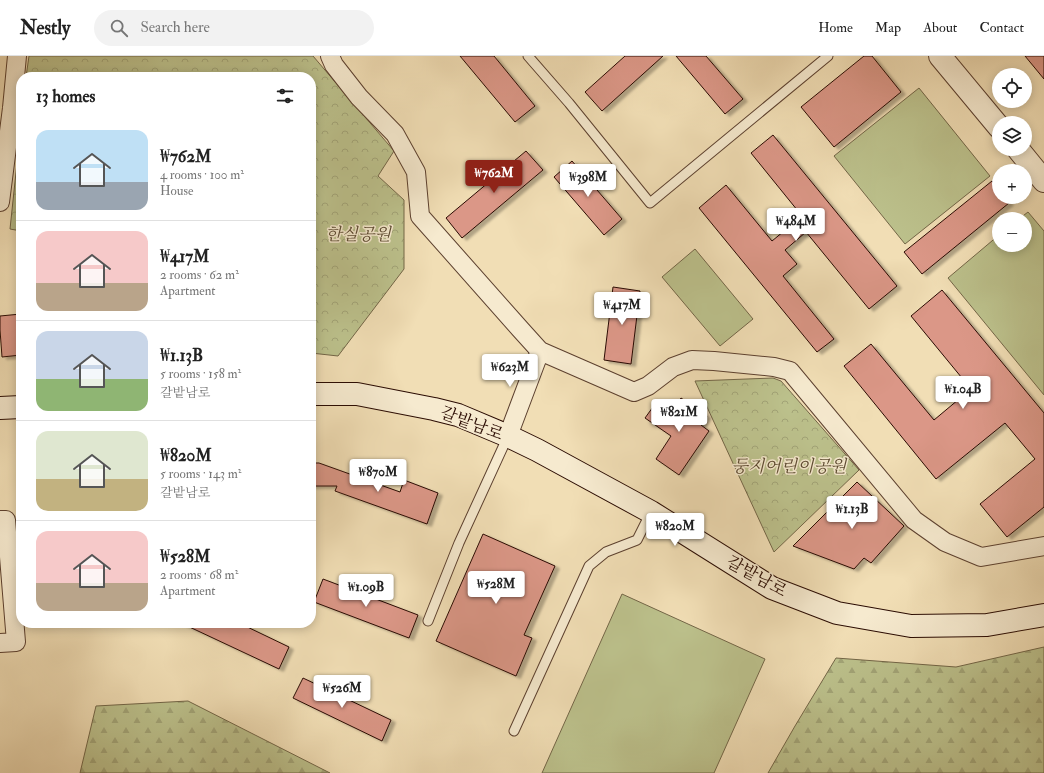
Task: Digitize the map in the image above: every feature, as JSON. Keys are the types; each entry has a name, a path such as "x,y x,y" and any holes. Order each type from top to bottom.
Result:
{"main road":[{"path":"940,56 992,119"},
{"path":"1024,156 1044,181"},
{"name":"갈밭남로","path":"316,394 357,394 434,409 458,415 508,436 537,450 650,512 772,588 837,613 911,626 987,625 1044,615"},
{"path":"0,408 16,408"}],"street":[{"path":"0,202 17,56"},
{"path":"330,56 334,65 359,97 395,134 416,172 420,216 520,330 540,350 634,392 648,386 673,367 692,360 774,367 790,371 914,520 945,542 981,557 1044,546"},
{"path":"508,436 540,350"},
{"path":"0,520 6,520 16,642 0,643"}],"lane":[{"path":"528,56 569,103 650,203 828,56"},
{"path":"428,621 459,543 508,436"},
{"path":"514,731 589,566 606,552 637,540 650,512"}],"green space":[{"name":"한실공원","path":"29,56 313,56 394,151 378,176 404,200 404,269 338,356 316,354 316,72 27,72"},
{"path":"919,88 990,176 905,244 834,156"},
{"path":"16,172 16,230 10,229"},
{"path":"1032,217 1044,231 1044,395 948,278 992,241 992,252 1032,252"},
{"path":"695,249 753,319 720,346 662,277"},
{"name":"둥지어린이공원","path":"773,378 781,381 859,470 774,552 695,381"},
{"path":"622,594 765,659 714,773 542,773"},
{"path":"1044,647 1044,773 768,773 836,658 956,667"},
{"path":"188,701 330,773 80,773 96,706"}],"building":[{"path":"460,56 494,56 535,106 515,122"},
{"path":"625,56 663,56 602,111 585,92"},
{"path":"676,56 706,56 743,99 725,114"},
{"path":"864,56 872,56 901,92 834,147 801,107"},
{"path":"1025,56 1044,56 1044,79"},
{"path":"773,135 897,286 869,309 806,232 785,250 797,264 783,276 834,339 817,352 699,208 726,185 772,241 802,216 751,153"},
{"path":"526,151 543,170 462,238 446,218"},
{"path":"572,161 622,219 604,235 554,177"},
{"path":"992,181 992,204 1008,204 998,212 992,212 992,217 922,274 904,252"},
{"path":"613,287 640,291 631,364 604,360"},
{"path":"942,290 1044,413 1044,507 1007,537 980,504 1035,459 1005,423 936,479 844,366 871,344 934,420 971,389 911,316"},
{"path":"16,314 16,356 2,357 0,316"},
{"path":"681,398 707,416 701,425 709,431 679,475 656,459 671,436 645,418 658,400 673,410"},
{"path":"316,463 400,492 404,480 438,493 427,524 335,491 337,486 316,486"},
{"path":"857,482 904,526 871,563 864,558 854,569 793,546"},
{"path":"483,534 555,566 524,635 532,638 516,676 436,641"},
{"path":"323,579 418,615 409,638 316,603 316,597"},
{"path":"192,628 249,628 289,647 279,669"},
{"path":"303,678 391,720 382,741 293,698"}]}
